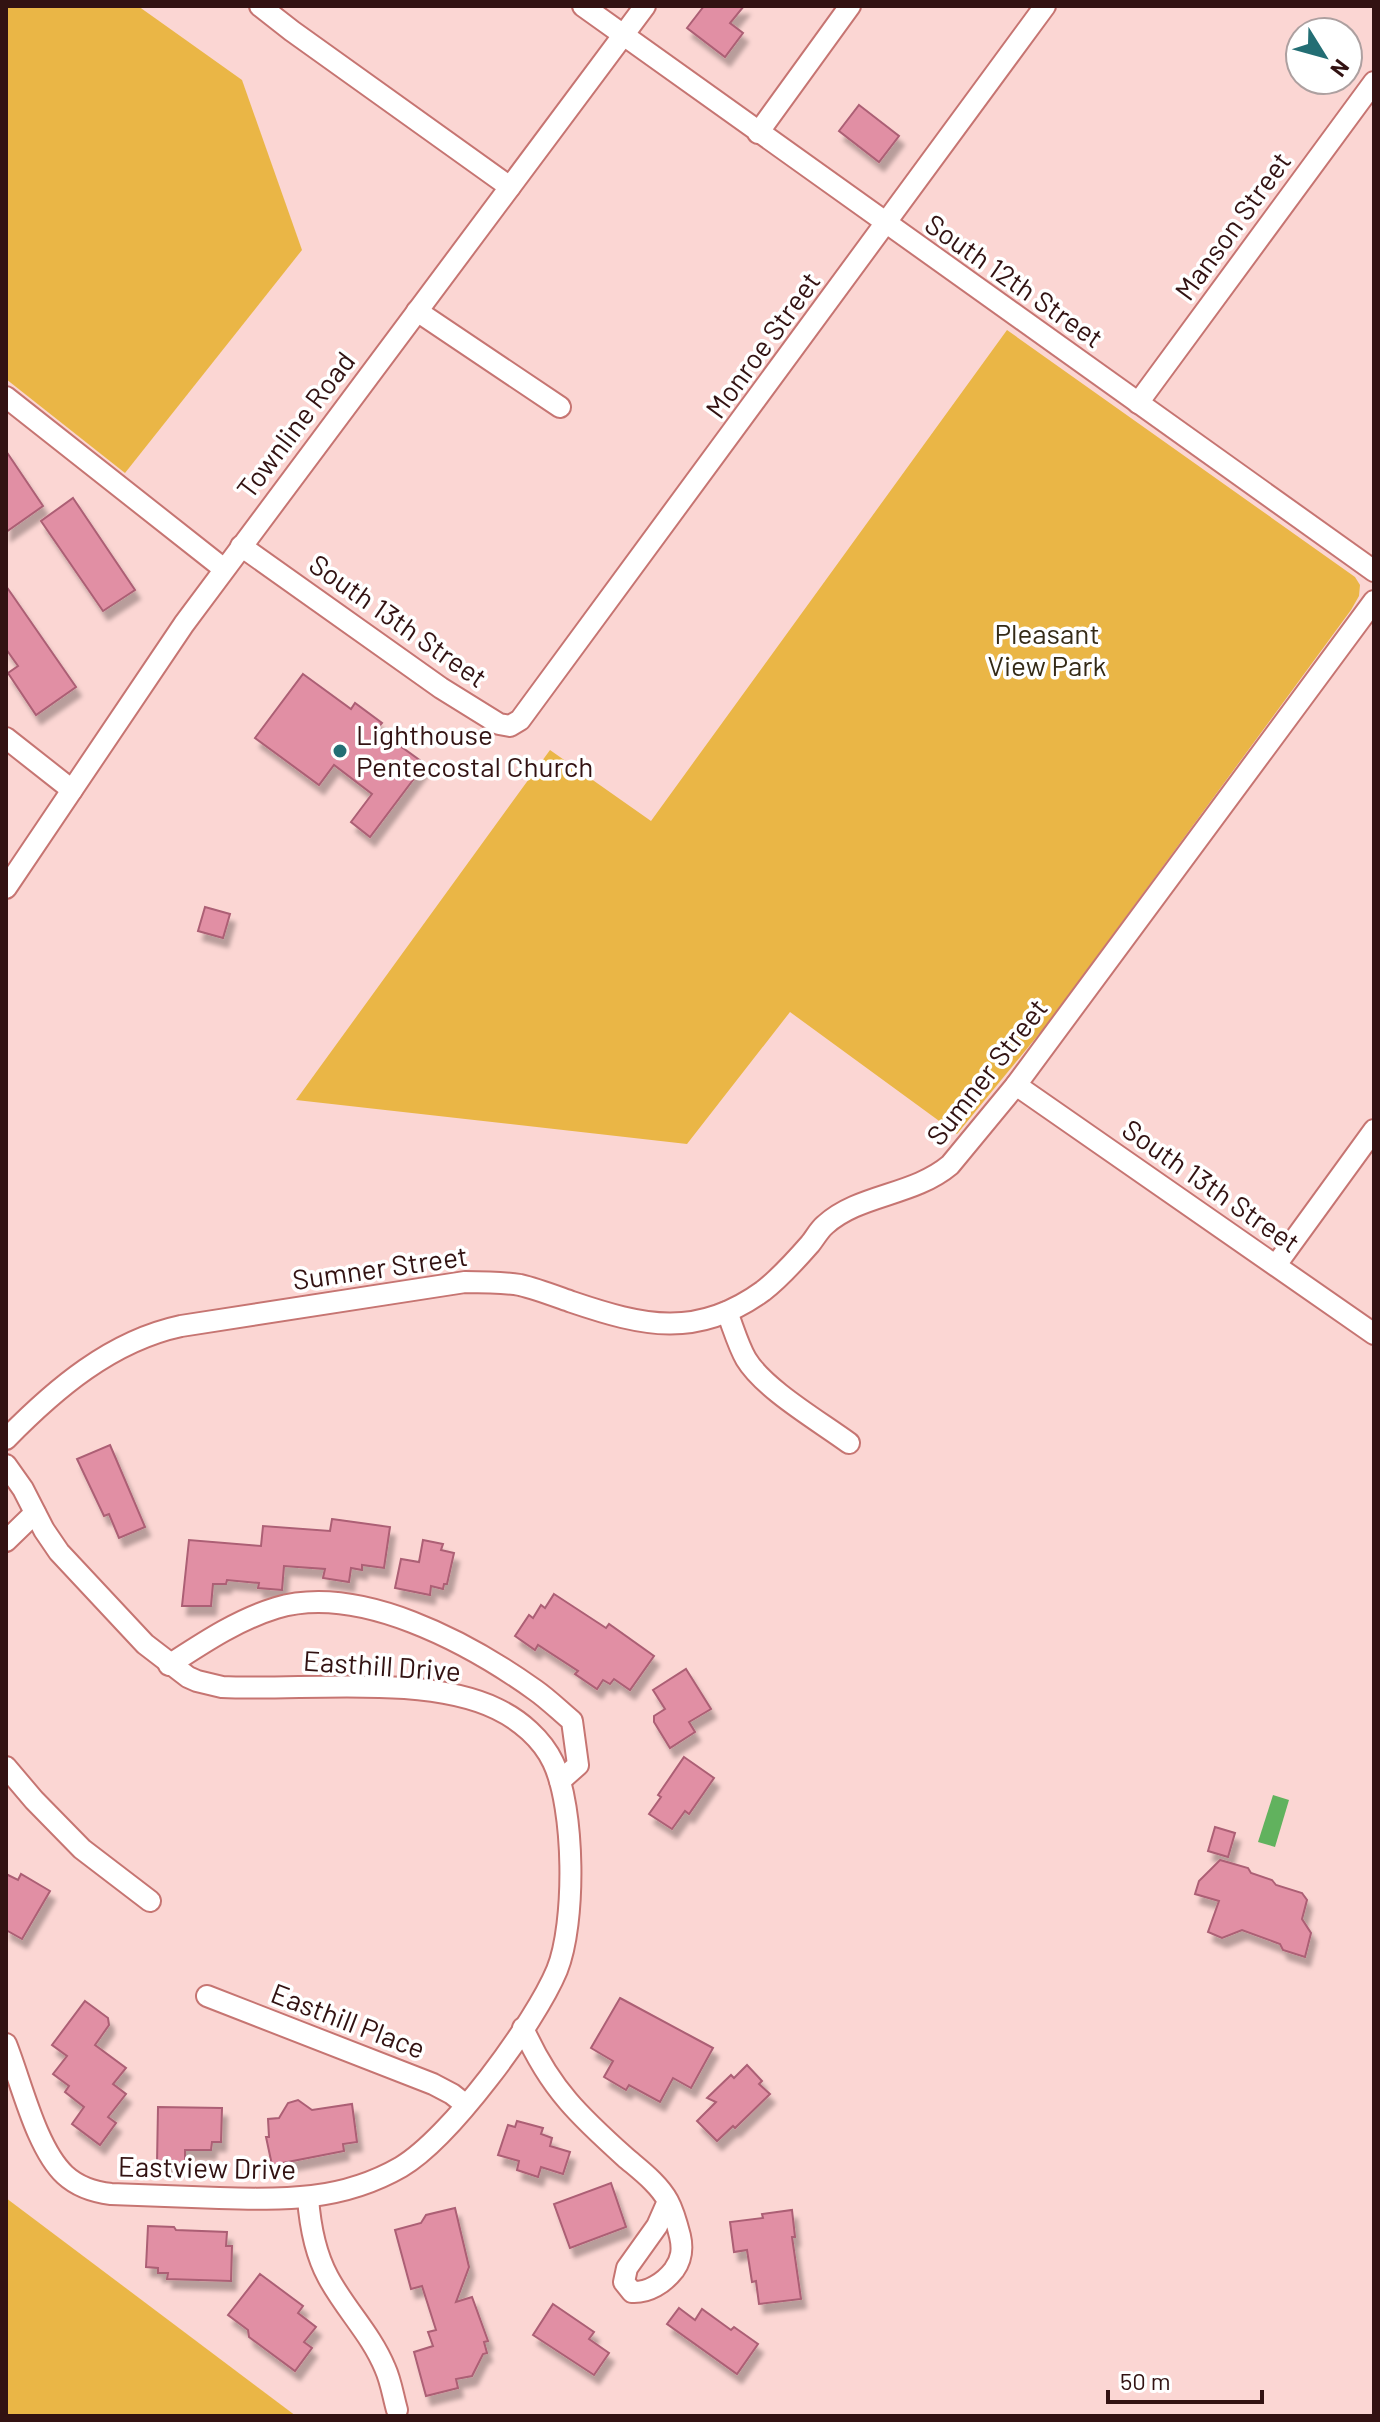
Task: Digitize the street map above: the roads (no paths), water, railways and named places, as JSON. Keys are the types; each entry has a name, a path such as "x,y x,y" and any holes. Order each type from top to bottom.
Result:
{"street":[{"path":"260,6 510,187"},
{"name":"South 12th Street","path":"583,6 1374,571"},
{"name":"Townline Road","path":"6,888 184,624 645,6"},
{"path":"758,133 850,6"},
{"name":"Monroe Street","path":"525,715 1045,6"},
{"name":"Manson Street","path":"1138,403 1374,82"},
{"path":"417,311 560,407"},
{"path":"6,397 224,569"},
{"name":"South 13th Street","path":"241,546 441,688 499,724 510,726 525,715"},
{"name":"Sumner Street","path":"6,1439 53,1395 98,1361 146,1335 181,1326 465,1282 523,1286 634,1321 663,1324 692,1322 727,1312 764,1291 812,1243 824,1225 860,1205 918,1186 939,1174 966,1147 1016,1085 1374,601"},
{"path":"6,738 72,790"},
{"name":"South 13th Street","path":"1016,1085 1374,1334"},
{"path":"1276,1265 1374,1130"},
{"path":"727,1312 746,1358 757,1373 849,1443"},
{"name":"Easthill Drive","path":"6,1465 59,1552 145,1644 169,1665 197,1681 222,1687 398,1689 463,1696 497,1709 525,1727 548,1753 560,1781 568,1834 568,1923 563,1954 556,1972 523,2028"},
{"path":"6,1541 35,1513"},
{"path":"169,1665 232,1625 278,1607 329,1601 371,1608 447,1636 536,1690 572,1721 578,1765 560,1781"},
{"path":"6,1767 82,1849 150,1901"},
{"name":"Easthill Place","path":"207,1996 433,2084 466,2105"},
{"path":"523,2028 539,2062 567,2100 648,2177 668,2201"},
{"name":"Eastview Drive","path":"6,2044 46,2148 65,2176 85,2188 111,2194 271,2200 308,2198 365,2183 400,2167 426,2148 466,2105 523,2028"},
{"path":"308,2198 317,2249 328,2277 367,2332 382,2360 397,2410"}],"place":[{"name":"Lighthouse Pentecostal Church","path":"340,751"}],"park label":[{"name":"Pleasant View Park","path":"1047,650"}]}
